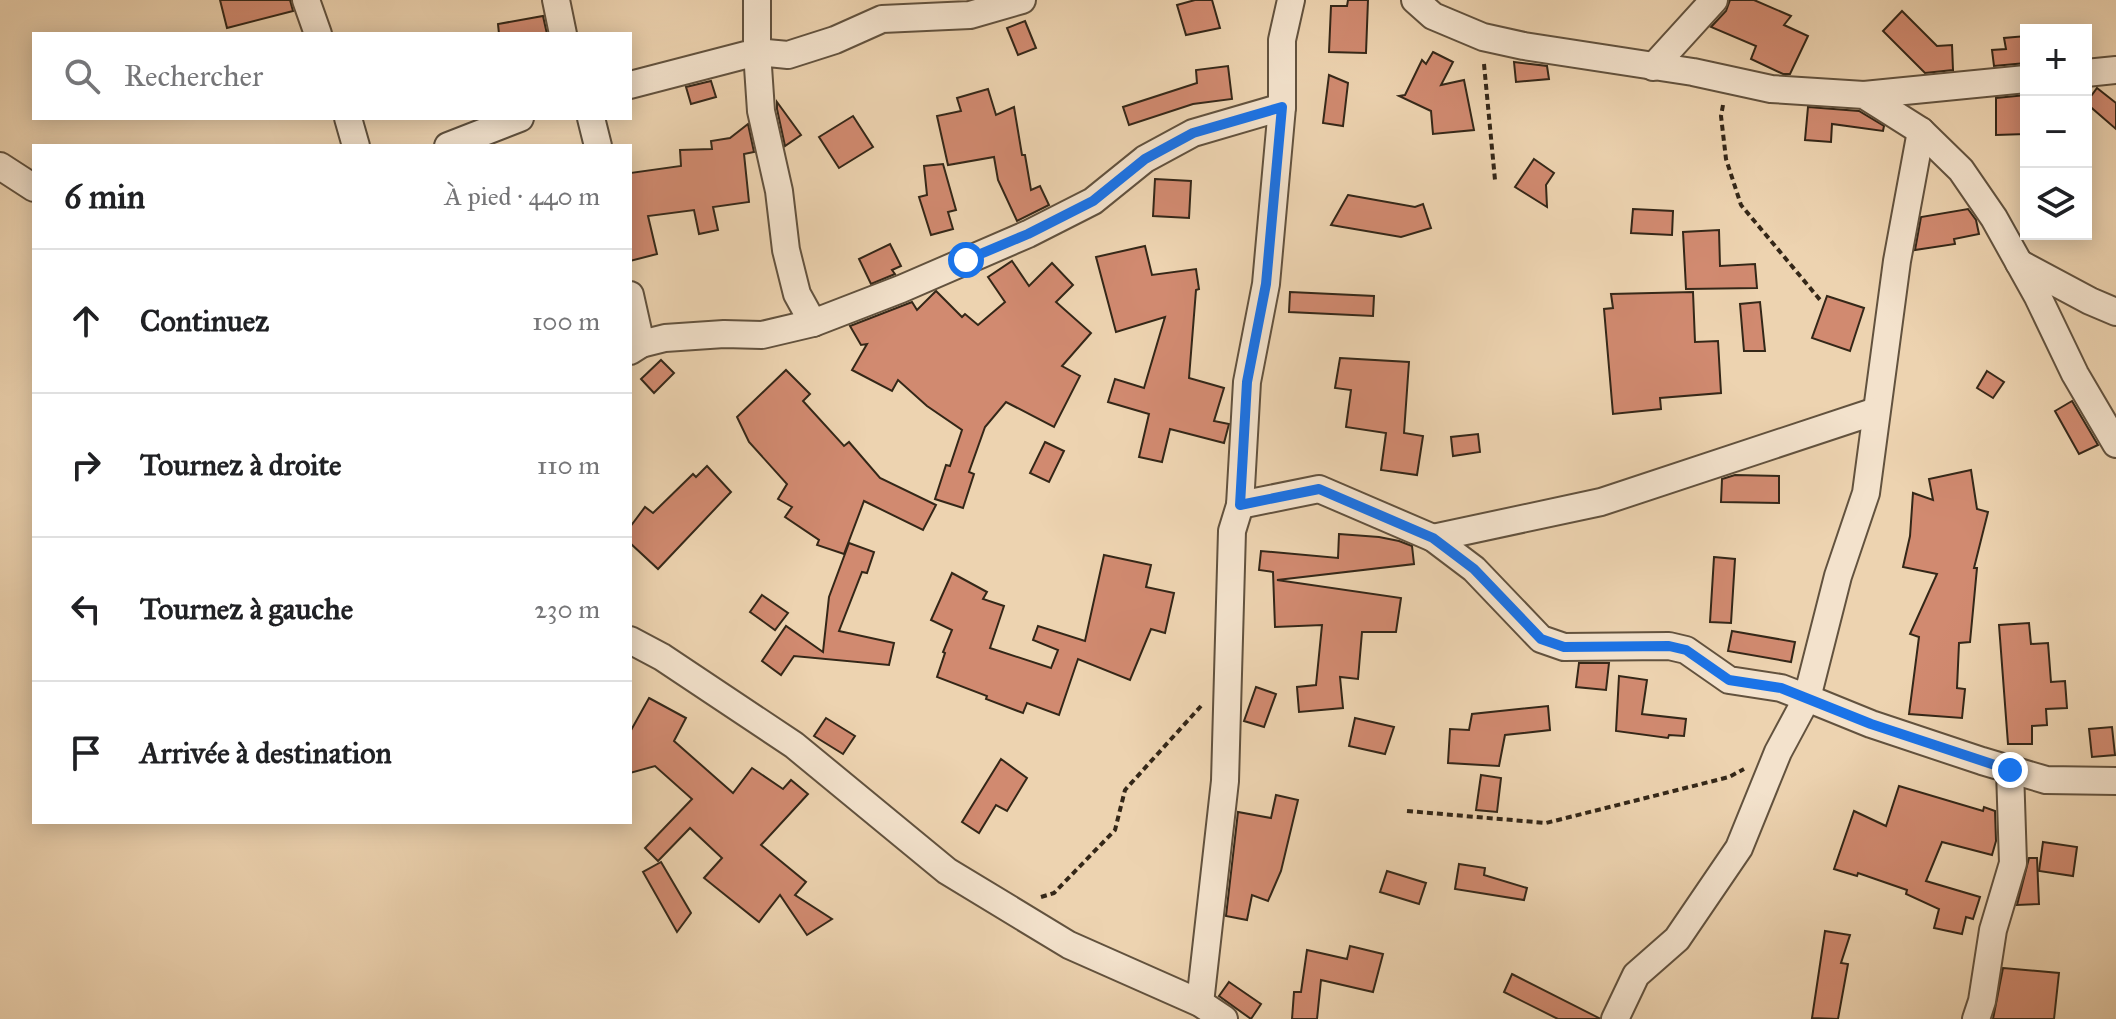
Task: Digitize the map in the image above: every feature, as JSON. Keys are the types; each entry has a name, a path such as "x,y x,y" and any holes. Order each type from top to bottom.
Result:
{"street":[{"path":"306,0 317,32"},
{"path":"556,0 563,32"},
{"path":"757,0 761,111 779,191 786,250 797,294 813,323"},
{"path":"632,84 757,52 788,55 835,40 882,19 970,15 1022,0"},
{"path":"1200,1003 1225,781 1232,531 1240,505 1247,382 1266,284 1282,107 1282,40 1291,0"},
{"path":"1415,0 1433,16 1483,37 1771,89 1864,95 2020,80"},
{"path":"1653,67 1714,0"},
{"path":"2092,72 2116,70"},
{"path":"1864,95 1921,131 1961,170 1994,218 2075,374 2116,444"},
{"path":"632,316 635,347 680,337 762,335 813,323 1028,234 1093,201 1145,159 1193,133 1282,107"},
{"path":"349,120 355,144"},
{"path":"453,144 515,120"},
{"path":"592,120 598,144"},
{"path":"1615,1019 1636,975 1677,939 1739,848 1778,752 1807,698 1838,576 1866,493 1897,261 1921,131"},
{"path":"0,166 32,187"},
{"path":"2019,263 2116,312"},
{"path":"1433,538 1601,502 1876,411"},
{"path":"1240,505 1319,489 1433,538 1474,569 1541,639 1564,647 1669,646 1686,650 1729,680 1781,688 1871,724 2010,770 2046,780 2116,781"},
{"path":"632,641 662,657 794,745 947,871 1069,945 1200,1003 1224,1019"},
{"path":"1976,1019 1982,1001 1993,930 2013,863 2010,770"}],"path":[{"path":"1483,37 1495,180"},
{"path":"1727,79 1721,116 1726,159 1741,205 1821,301"},
{"path":"1008,908 1054,893 1079,868 1115,830 1125,790 1201,706"},
{"path":"1407,811 1546,823 1729,777 1778,752"}],"building":[{"path":"220,0 290,0 293,11 227,28"},
{"path":"1195,0 1212,0 1220,28 1186,35 1177,5"},
{"path":"1348,0 1368,0 1366,53 1329,52 1331,6 1347,6"},
{"path":"1730,0 1754,0 1791,16 1784,25 1808,36 1790,74 1783,74 1751,59 1756,46 1711,27 1726,11"},
{"path":"1902,11 1937,46 1952,45 1953,70 1925,73 1883,31"},
{"path":"543,16 547,32 499,32 498,24"},
{"path":"1025,21 1036,48 1018,55 1007,28"},
{"path":"2020,37 2020,64 1994,66 1992,50 2006,49 2004,38"},
{"path":"1433,52 1453,62 1441,85 1464,80 1474,130 1433,134 1431,111 1399,96 1405,95 1422,60 1426,64"},
{"path":"1514,62 1547,66 1549,79 1516,82"},
{"path":"1228,66 1232,99 1193,104 1129,125 1123,107 1197,83 1196,70"},
{"path":"1329,75 1348,83 1343,126 1323,123"},
{"path":"711,81 716,97 691,104 686,87"},
{"path":"2097,88 2116,103 2116,129 2092,108 2092,95"},
{"path":"988,89 996,115 1014,107 1031,190 1040,186 1049,205 1017,221 998,180 994,157 948,165 937,116 961,111 957,98"},
{"path":"2020,96 2020,134 1996,135 1996,98"},
{"path":"777,102 801,135 785,146 777,109"},
{"path":"1808,107 1859,111 1884,126 1883,131 1832,124 1831,142 1805,140"},
{"path":"853,116 873,147 839,168 819,137"},
{"path":"748,124 754,152 744,154 749,202 713,207 718,230 699,234 694,210 648,216 657,254 632,260 632,173 681,166 680,150 712,149 711,141 730,138"},
{"path":"1534,159 1554,173 1546,185 1547,207 1515,187"},
{"path":"943,164 956,210 948,212 953,229 931,235 919,197 927,195 924,166"},
{"path":"1155,179 1191,181 1189,218 1153,216"},
{"path":"1348,195 1415,207 1423,204 1431,228 1401,237 1331,225"},
{"path":"1633,209 1673,211 1672,235 1631,233"},
{"path":"1968,209 1976,220 1979,234 1954,239 1955,244 1915,250 1921,217"},
{"path":"1719,230 1720,266 1755,264 1757,288 1686,289 1683,232"},
{"path":"890,244 901,266 892,270 895,274 871,284 859,259"},
{"path":"1145,246 1152,275 1196,269 1199,289 1196,290 1189,378 1224,388 1214,421 1229,424 1224,443 1170,429 1162,462 1139,457 1149,414 1108,402 1115,379 1144,388 1165,317 1116,332 1096,257"},
{"path":"1012,261 1029,286 1052,263 1073,285 1056,302 1091,333 1062,366 1080,376 1054,427 1006,402 985,427 969,472 974,474 963,508 935,499 962,430 927,406 898,380 892,391 852,370 867,344 861,345 850,326 912,302 917,310 936,291 962,317 965,314 978,325 1005,302 988,277"},
{"path":"1290,292 1374,296 1373,316 1289,312"},
{"path":"1693,292 1695,342 1718,341 1721,393 1660,398 1661,409 1613,414 1604,309 1613,308 1611,294"},
{"path":"1827,296 1864,308 1850,351 1812,338"},
{"path":"1760,302 1765,351 1744,351 1740,304"},
{"path":"1340,358 1409,362 1404,433 1423,436 1417,475 1381,470 1386,433 1346,427 1351,390 1335,388"},
{"path":"661,360 674,373 654,393 641,379"},
{"path":"786,370 810,394 803,401 844,446 849,442 880,478 936,505 923,530 864,501 844,554 817,545 819,540 785,517 792,507 778,499 787,484 749,442 737,417"},
{"path":"1987,371 2004,382 1993,398 1977,388"},
{"path":"2072,401 2098,445 2079,454 2055,411"},
{"path":"1478,434 1480,452 1453,456 1451,437"},
{"path":"1045,442 1064,451 1049,482 1030,473"},
{"path":"707,466 731,492 658,569 632,545 632,524 645,507 653,513 693,474 696,477"},
{"path":"1971,470 1977,509 1988,512 1974,568 1977,568 1970,642 1959,643 1957,688 1965,689 1962,718 1909,714 1919,637 1910,634 1937,574 1903,567 1910,536 1913,493 1933,500 1929,479"},
{"path":"1735,475 1779,476 1779,503 1721,502 1722,479"},
{"path":"1339,534 1379,537 1412,546 1414,564 1277,580 1401,598 1396,632 1362,632 1358,679 1340,677 1343,708 1299,712 1297,687 1316,685 1322,625 1275,627 1273,572 1259,570 1261,551 1338,558"},
{"path":"849,543 874,552 867,573 862,572 839,631 894,643 889,665 794,656 781,675 762,661 786,626 823,652 829,597"},
{"path":"1104,555 1151,565 1146,587 1174,593 1165,633 1151,629 1130,680 1078,659 1059,715 1027,703 1023,713 937,677 952,630 931,620 952,573 987,592 983,599 1004,606 990,648 1051,668 1058,650 1033,640 1038,626 1085,641"},
{"path":"1714,557 1735,559 1731,623 1710,622"},
{"path":"762,595 788,613 775,630 750,612"},
{"path":"2029,623 2031,644 2048,643 2051,682 2065,681 2067,708 2046,709 2047,725 2032,726 2032,744 2008,744 1999,625"},
{"path":"1732,631 1795,642 1791,662 1728,651"},
{"path":"1579,663 1609,663 1606,690 1576,687"},
{"path":"1619,676 1647,680 1642,714 1686,719 1684,736 1669,735 1668,738 1616,731"},
{"path":"1256,687 1276,694 1264,727 1244,721"},
{"path":"649,698 686,718 674,741 733,793 752,768 783,789 791,780 808,794 761,845 806,882 795,895 832,919 807,935 780,895 759,922 704,878 722,858 690,828 658,861 645,848 692,799 655,766 632,772 632,728"},
{"path":"1548,706 1550,730 1505,735 1499,766 1448,763 1450,729 1469,730 1472,714"},
{"path":"826,718 855,736 843,754 814,736"},
{"path":"1355,718 1394,727 1385,754 1349,746"},
{"path":"2112,727 2115,755 2092,757 2089,729"},
{"path":"1001,759 1027,778 1007,811 996,805 979,833 962,822"},
{"path":"1481,775 1501,778 1497,812 1476,810"},
{"path":"1899,786 1983,811 1984,807 1995,811 1996,841 1992,855 1942,842 1926,881 1980,897 1973,919 1966,917 1962,934 1934,928 1939,909 1906,894 1907,890 1858,873 1857,876 1834,869 1854,811 1886,826"},
{"path":"1276,795 1298,800 1281,871 1268,901 1252,895 1247,920 1226,916 1238,812 1271,818"},
{"path":"2043,842 2077,847 2073,876 2039,871"},
{"path":"2029,858 2037,858 2039,904 2017,905"},
{"path":"661,862 691,913 677,932 643,872"},
{"path":"1459,864 1485,868 1484,875 1527,888 1524,900 1455,889"},
{"path":"1387,871 1426,883 1419,904 1380,892"},
{"path":"1825,931 1850,935 1841,963 1848,964 1838,1019 1812,1018"},
{"path":"1350,946 1383,954 1373,992 1321,980 1317,1019 1292,1019 1294,992 1301,992 1307,950 1347,959"},
{"path":"2003,968 2059,973 2054,1019 1993,1019"},
{"path":"1512,974 1599,1019 1558,1019 1504,992"},
{"path":"1229,982 1261,1004 1251,1019 1219,996"}],"route":[{"path":"966,260 1028,234 1093,201 1145,159 1193,133 1282,107 1266,284 1247,382 1240,505 1319,489 1433,538 1474,569 1541,639 1564,647 1669,646 1686,650 1729,680 1781,688 1871,724 2010,770"}]}
